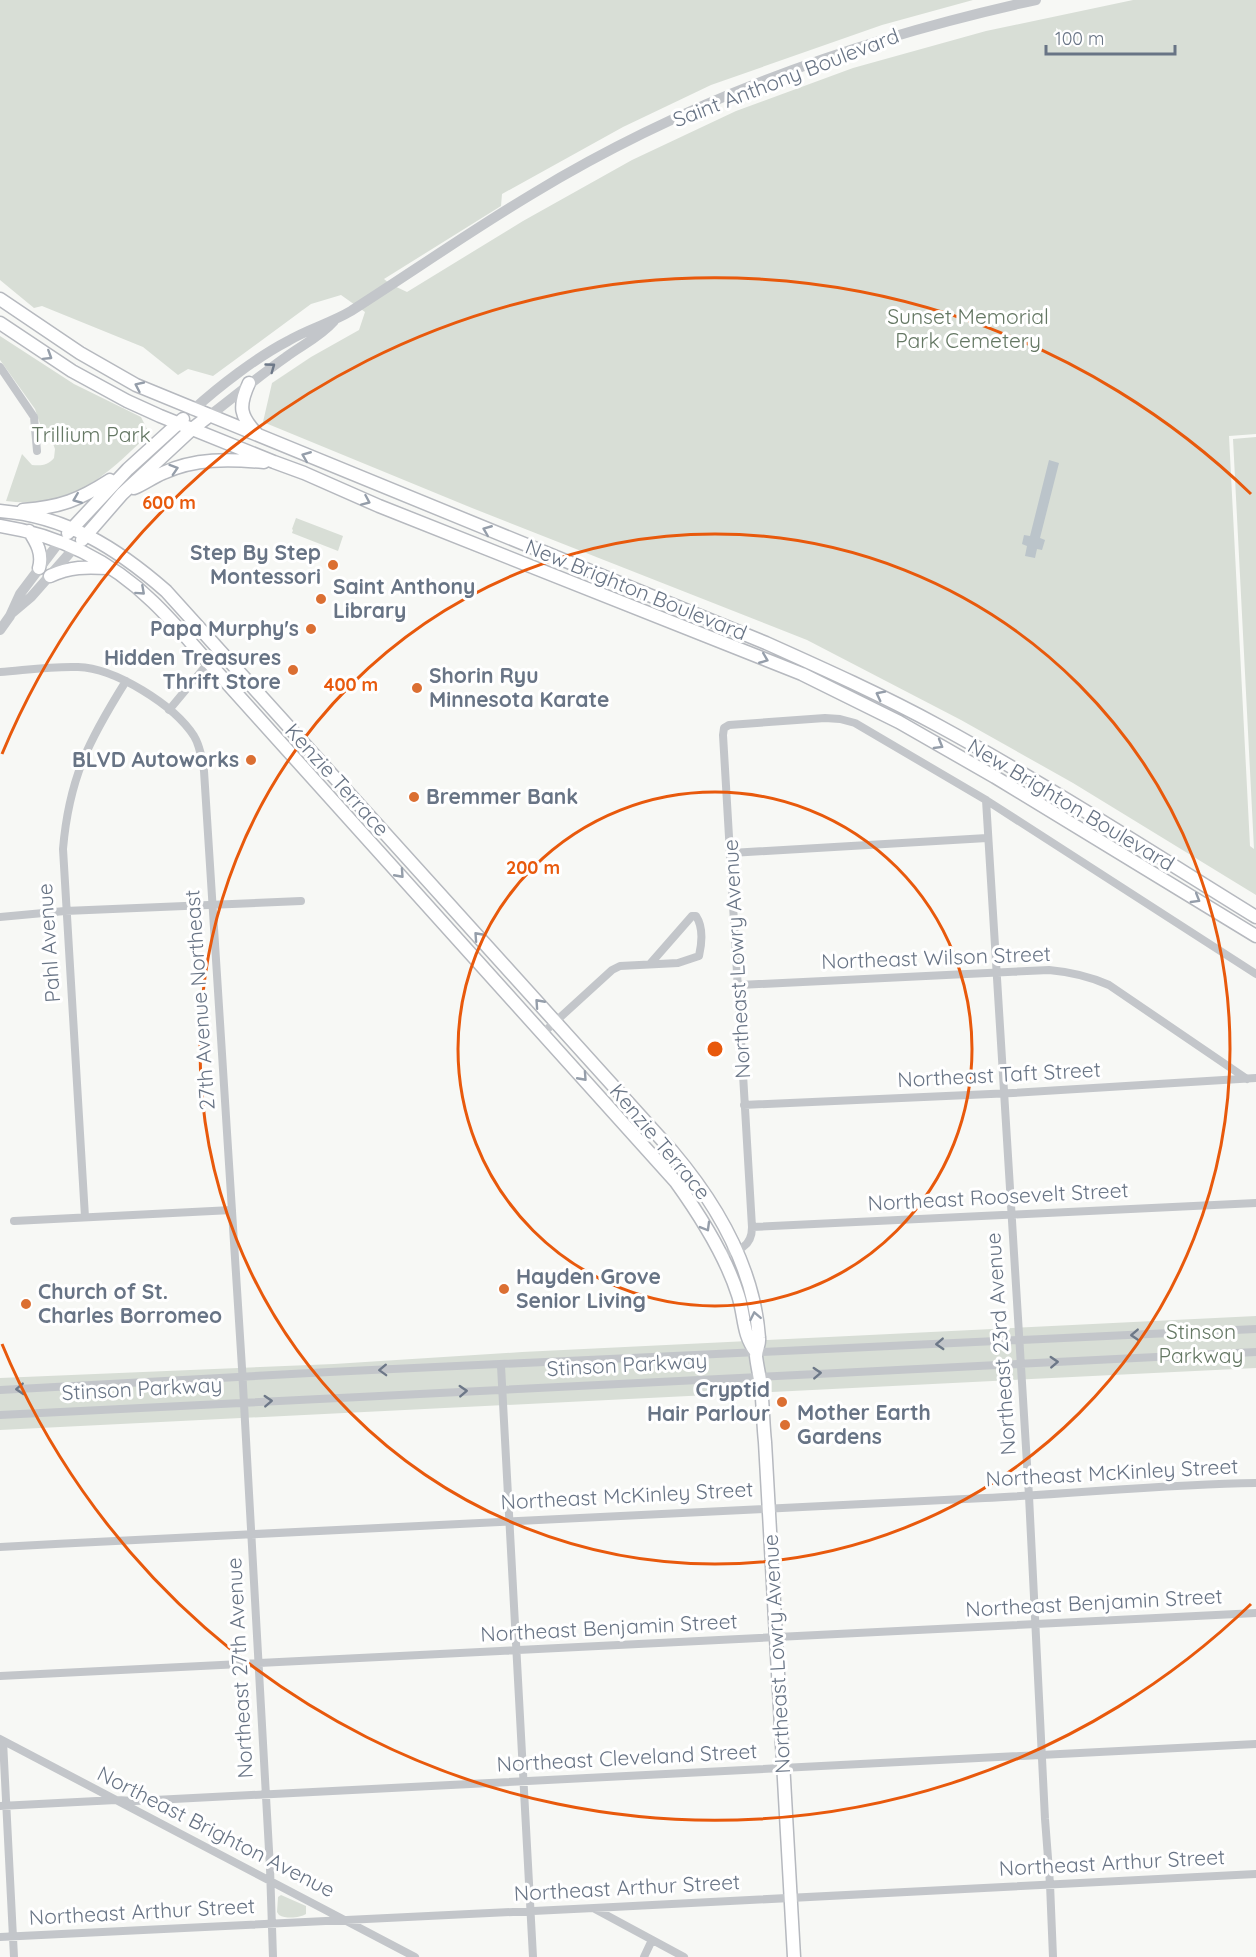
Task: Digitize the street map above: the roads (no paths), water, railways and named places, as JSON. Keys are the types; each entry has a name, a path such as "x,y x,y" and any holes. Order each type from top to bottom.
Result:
{"main road":[{"name":"New Brighton Boulevard","path":"0,299 57,339 136,385 851,680 939,726 1027,777 1256,917"},
{"name":"New Brighton Boulevard","path":"0,323 93,383 178,423 304,473 401,515 802,674 900,722 995,777 1256,936"},
{"path":"249,383 242,400 242,411 249,425 260,437"},
{"name":"Saint Anthony Boulevard","path":"79,532 128,469 193,410"},
{"name":"Saint Anthony Boulevard","path":"67,544 208,416"},
{"path":"122,494 161,473 189,464 218,460 274,462"},
{"path":"5,511 63,504 89,494 128,469"},
{"name":"Kenzie Terrace","path":"5,511 38,517 79,532 121,554 166,591 556,1022 689,1172 723,1224 750,1288 760,1341 756,1352"},
{"name":"Kenzie Terrace","path":"0,526 29,531 67,544 111,568 153,602 209,663 676,1182 693,1205 720,1254 738,1295 748,1342 756,1352"},
{"path":"29,531 40,553 45,572 80,566 111,568"},
{"name":"Northeast Lowry Avenue","path":"756,1352 769,1507 794,1957"}],"street":[{"name":"Saint Anthony Boulevard","path":"208,416 249,383 324,332 334,321 535,192 684,114 826,58 971,14 1036,0"},
{"name":"Saint Anthony Boulevard","path":"193,410 262,357 287,341 321,324 334,321"},
{"path":"0,368 33,417 37,451"},
{"name":"Saint Anthony Boulevard","path":"0,630 10,616 20,594 45,572 67,544"},
{"path":"170,710 219,650"},
{"name":"27th Avenue Northeast","path":"0,672 79,667 112,674 170,710 185,724 195,738 201,754 204,771 242,1377"},
{"name":"Pahl Avenue","path":"85,1217 65,911 63,849 65,820 71,793 91,739 126,681"},
{"name":"New Brighton Boulevard","path":"724,728 729,725 825,718 855,723 986,800 1256,974"},
{"name":"Northeast Lowry Avenue","path":"724,728 752,1227"},
{"name":"Northeast 23rd Avenue","path":"986,800 1029,1496 1044,1819 1053,1957"},
{"path":"731,853 987,838"},
{"path":"0,917 65,911 301,901"},
{"path":"543,1033 612,970 620,966 678,963 699,956 702,942 696,916 692,916 650,964"},
{"name":"Northeast Wilson Street","path":"739,985 1049,969 1070,972 1109,985 1252,1079"},
{"name":"Northeast Taft Street","path":"744,1105 1252,1079"},
{"name":"Northeast Roosevelt Street","path":"752,1227 1256,1203"},
{"path":"14,1221 232,1210"},
{"path":"720,1254 736,1251 748,1244 752,1237 752,1227"},
{"name":"Stinson Parkway","path":"0,1390 1256,1329"},
{"name":"Stinson Parkway","path":"0,1415 1256,1352"},
{"path":"501,1366 533,1957"},
{"name":"Northeast 27th Avenue","path":"242,1377 273,1957"},
{"name":"Northeast McKinley Street","path":"0,1546 1256,1483"},
{"name":"Northeast Benjamin Street","path":"0,1677 1256,1613"},
{"path":"2,1740 3,1806 14,1957"},
{"name":"Northeast Brighton Avenue","path":"2,1740 415,1957"},
{"name":"Northeast Cleveland Street","path":"3,1806 1256,1744"},
{"name":"Northeast Arthur Street","path":"0,1937 1256,1874"},
{"path":"594,1908 684,1957"},
{"path":"644,1957 652,1940"}],"place":[{"name":"Step By Step Montessori","path":"333,565"},
{"name":"Saint Anthony Library","path":"321,599"},
{"name":"Papa Murphy's","path":"311,629"},
{"name":"Hidden Treasures Thrift Store","path":"293,670"},
{"name":"Shorin Ryu Minnesota Karate","path":"417,688"},
{"name":"BLVD Autoworks","path":"251,760"},
{"name":"Bremmer Bank","path":"414,797"},
{"name":"Hayden Grove Senior Living","path":"504,1289"},
{"name":"Church of St. Charles Borromeo","path":"26,1304"},
{"name":"Cryptid Hair Parlour","path":"782,1402"},
{"name":"Mother Earth Gardens","path":"785,1425"}],"park label":[{"name":"Sunset Memorial Park Cemetery","path":"968,329"},
{"name":"Trillium Park","path":"91,435"}]}
